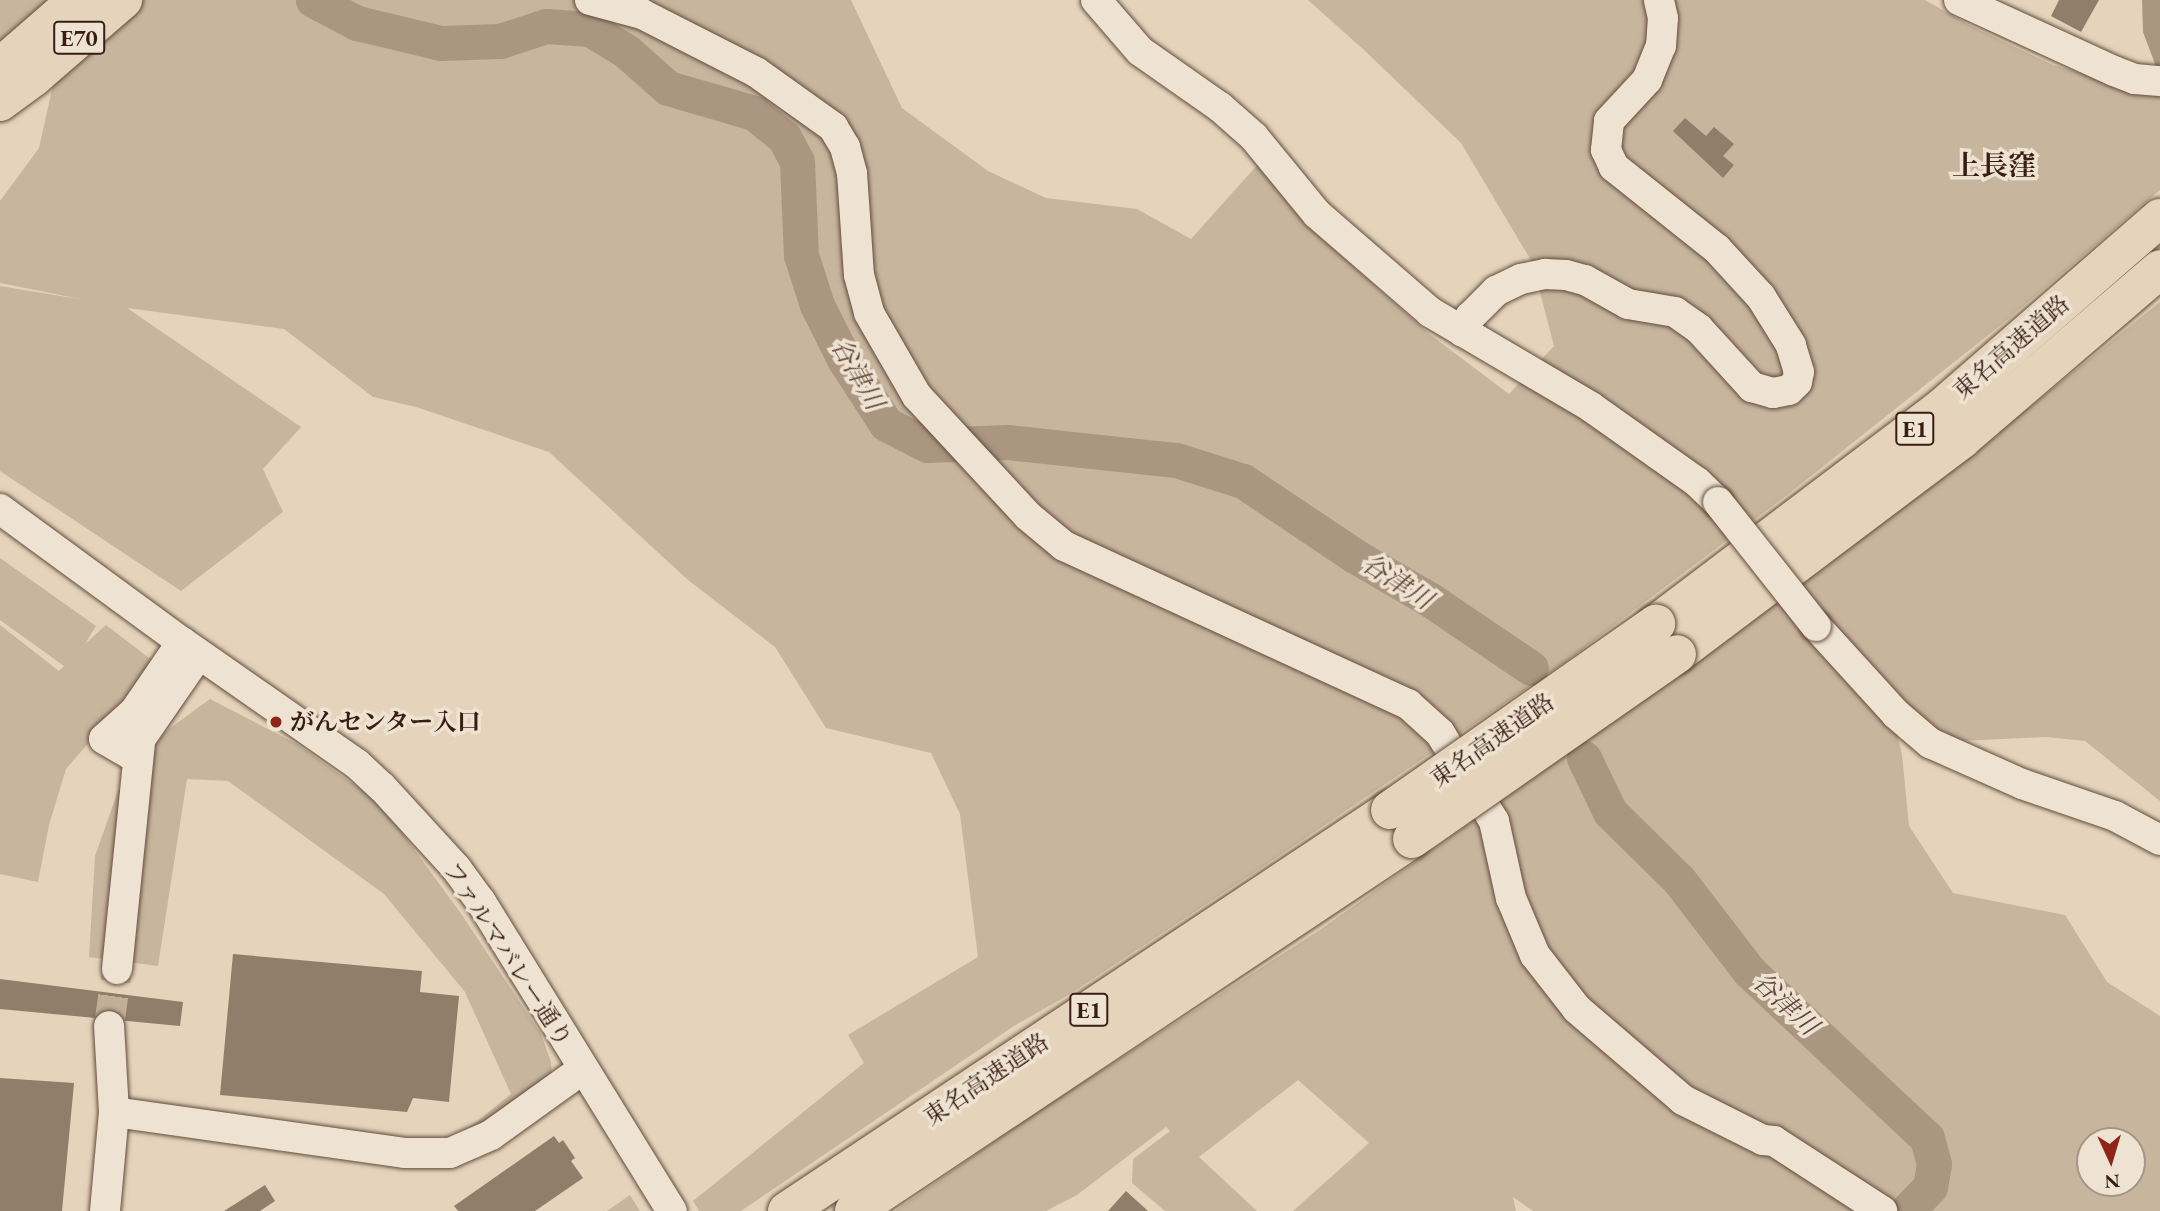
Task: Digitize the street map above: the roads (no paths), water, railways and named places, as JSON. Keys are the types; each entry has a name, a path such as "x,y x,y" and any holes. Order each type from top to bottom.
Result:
{"highway":[{"name":"E70","path":"0,102 16,67 78,0"},
{"name":"E70","path":"16,67 123,0"},
{"name":"東名高速道路","path":"1667,639 1939,410 2160,218"},
{"name":"東名高速道路","path":"854,1211 1667,639 1962,439 2160,269"},
{"name":"東名高速道路","path":"787,1211 1401,825"}],"street":[{"path":"590,0 644,7 756,72 833,127 845,147 852,173 859,275 869,313 917,396 1028,516 1064,546 1408,704 1440,733 1494,821 1511,898 1535,955 1577,1009 1683,1100 1763,1140 1774,1141 1880,1209"},
{"path":"1096,0 1140,51 1220,107 1254,137 1317,214 1430,312 1591,407 1698,482 1718,502 1816,626 1896,714 1930,743 2022,785 2115,816 2160,840"},
{"path":"1463,332 1471,317 1496,291 1521,279 1545,274 1566,275 1585,280 1628,304 1675,312 1699,329 1752,387 1773,393 1789,390 1797,382 1800,372 1791,345 1761,297 1717,249 1614,167 1606,150 1609,121 1647,80 1661,46 1663,18 1659,0"},
{"path":"1959,0 2114,71 2156,82"},
{"name":"ファルマバレー通り","path":"0,509 357,764 413,820 481,902 672,1211"},
{"path":"135,749 104,738 134,712 191,648"},
{"path":"117,969 135,749 191,648"},
{"path":"105,1211 114,1112 109,1026"},
{"path":"114,1112 404,1153 450,1153 491,1135 583,1069"}],"waterway":[{"name":"谷津川","path":"313,0 357,23 441,43 500,41 546,26 590,29 626,51 668,88 754,113 784,137 797,161 801,255 817,305 844,359 886,424 927,445 1007,442 1176,460 1243,481 1355,556 1429,599 1531,668"},
{"name":"谷津川","path":"1584,758 1610,812 1679,880 1749,971 1927,1138 1934,1164 1930,1187 1907,1211"}],"tunnel":[{"path":"109,1026 117,969"}],"place":[{"name":"がんセンター入口","path":"276,722"}],"district":[{"name":"上長窪","path":"1994,165"}]}
